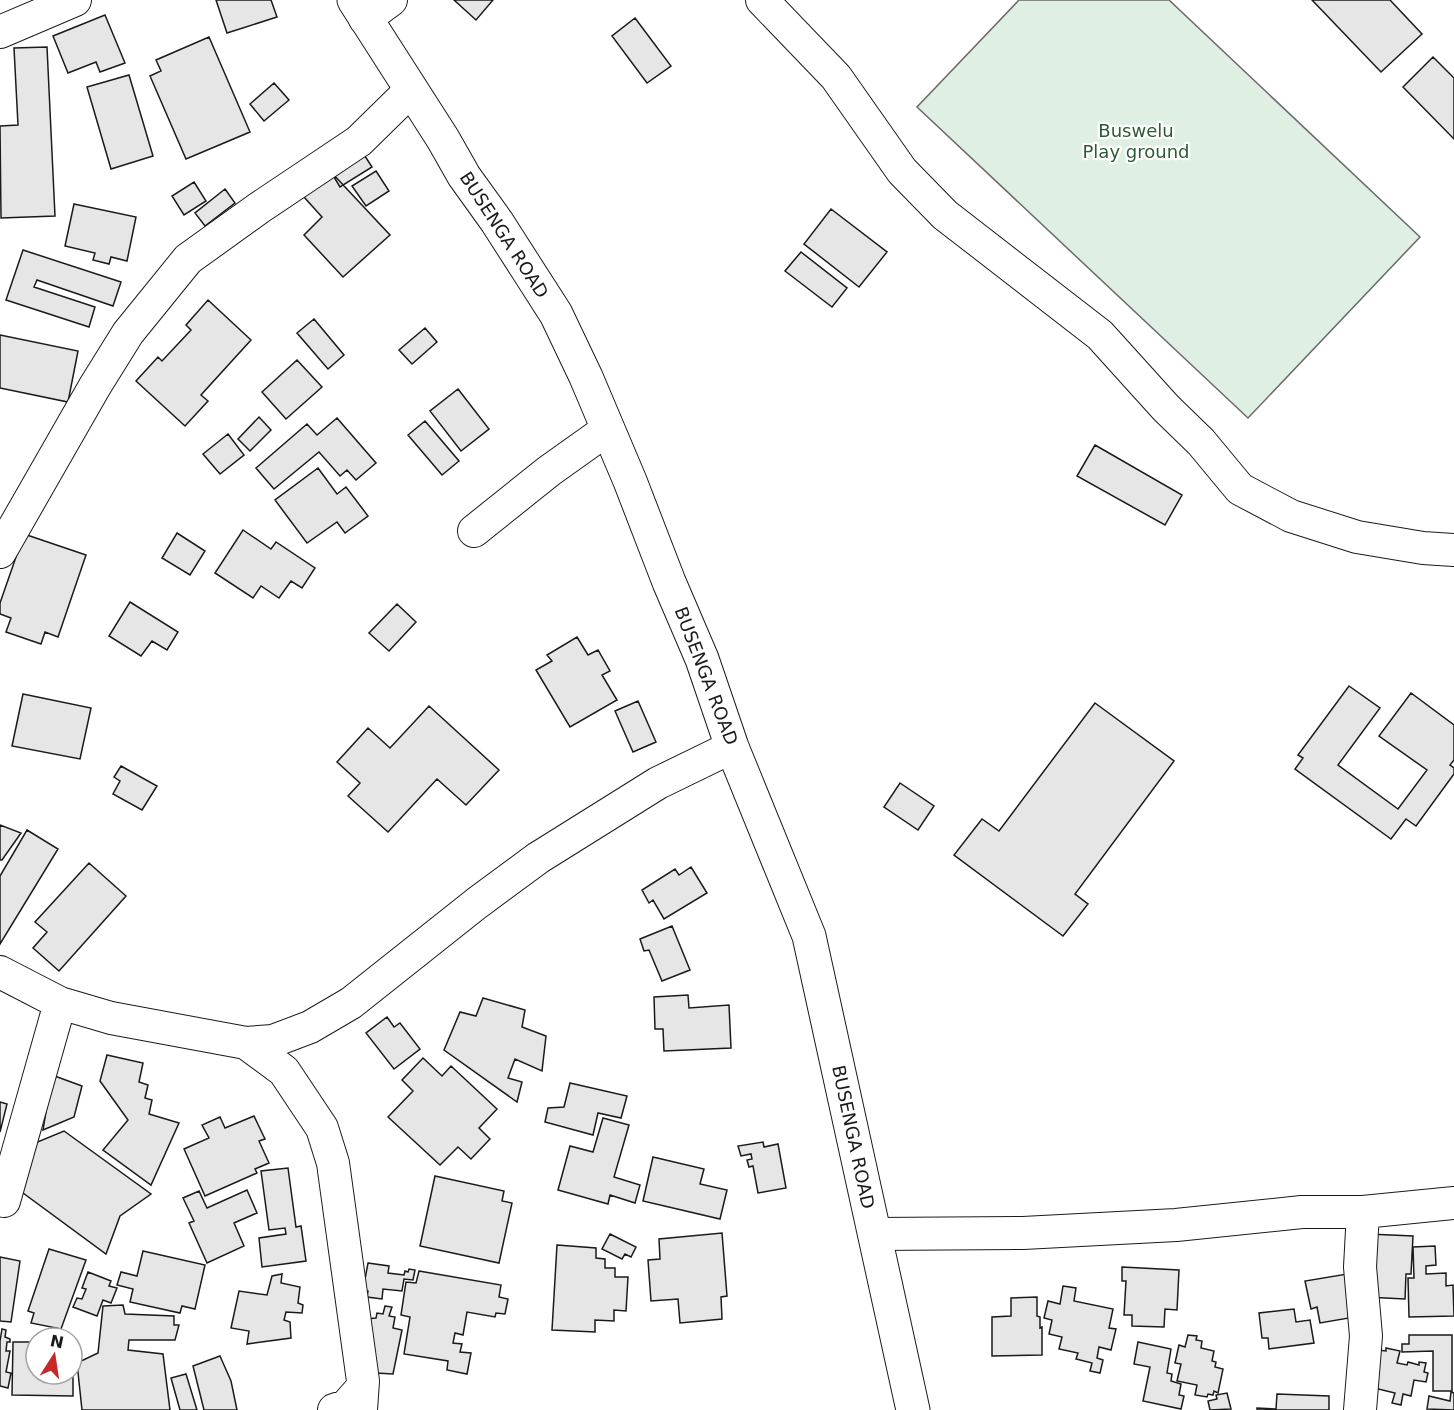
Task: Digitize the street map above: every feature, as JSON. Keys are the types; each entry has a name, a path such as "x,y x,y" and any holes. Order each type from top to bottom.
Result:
{"street":[{"path":"0,32 75,0"},
{"path":"762,0 836,77 902,171 945,215 1100,335 1166,408 1201,442 1240,489 1291,516 1357,537 1423,549 1454,550"},
{"name":"BUSENGA ROAD","path":"370,6 410,91 556,314 608,429 702,659 732,747 809,936 913,1410"},
{"path":"0,552 128,333 188,259 359,141 410,91"},
{"path":"474,531 549,471 608,429"},
{"path":"0,972 60,1003 111,1018 246,1043 273,1041 310,1027 351,1003 477,903 538,858 658,783 732,747"},
{"path":"4,1201 60,1003"},
{"path":"246,1043 285,1071 322,1128 333,1163 360,1360 362,1399 334,1410"},
{"path":"875,1234 1023,1233 1176,1225 1302,1212 1363,1212 1454,1203"},
{"path":"1360,1410 1366,1336 1360,1267 1363,1212"}],"green space":[{"name":"Buswelu Play ground","path":"1019,0 1169,0 1420,237 1248,418 917,107"}],"building":[{"path":"216,0 271,0 277,17 227,33"},
{"path":"454,0 493,0 476,20"},
{"path":"1312,0 1390,0 1422,34 1381,72"},
{"path":"105,15 125,63 100,72 96,62 68,73 53,36"},
{"path":"635,18 671,66 647,83 612,36"},
{"path":"209,37 250,132 186,159 150,76 161,71 156,60"},
{"path":"47,47 55,216 1,218 0,126 18,125 14,48"},
{"path":"1433,57 1454,78 1454,139 1403,87"},
{"path":"129,75 153,156 111,169 87,87"},
{"path":"274,83 289,100 264,121 250,104"},
{"path":"363,153 372,167 340,187 331,172"},
{"path":"376,171 389,191 366,206 352,186"},
{"path":"331,172 390,235 343,277 304,235 322,217 304,197"},
{"path":"194,182 206,201 184,215 172,196"},
{"path":"225,189 235,203 205,226 195,213"},
{"path":"74,204 136,217 127,261 111,257 109,264 93,260 95,253 65,246"},
{"path":"831,209 887,252 859,287 804,244"},
{"path":"23,250 121,282 113,306 37,280 34,287 95,307 89,327 6,300"},
{"path":"801,252 847,288 832,307 785,271"},
{"path":"208,300 251,340 201,395 208,401 185,426 136,381 158,357 162,361 191,330 186,325"},
{"path":"314,319 344,355 328,369 297,333"},
{"path":"425,328 437,342 412,364 399,350"},
{"path":"0,335 78,351 68,402 0,388"},
{"path":"297,360 322,387 286,419 262,392"},
{"path":"458,389 489,429 461,451 430,411"},
{"path":"259,417 271,430 250,451 238,439"},
{"path":"337,418 376,463 356,480 347,470 340,476 319,452 274,489 256,468 307,424 317,435"},
{"path":"425,421 459,461 442,475 408,435"},
{"path":"228,434 244,455 220,474 203,454"},
{"path":"1095,445 1182,495 1165,525 1077,476"},
{"path":"318,468 337,494 346,487 368,516 345,533 337,522 307,543 275,500"},
{"path":"243,530 271,549 276,542 315,568 302,588 291,581 279,598 261,586 253,598 215,573"},
{"path":"177,533 205,551 190,575 162,558"},
{"path":"24,534 86,555 58,637 45,632 41,644 6,632 11,618 0,614 0,603"},
{"path":"130,602 178,632 167,650 152,641 141,656 109,636"},
{"path":"397,604 416,622 389,651 369,633"},
{"path":"577,637 588,655 598,650 610,671 602,675 617,700 570,727 536,670 552,661 547,655"},
{"path":"1349,686 1380,708 1338,765 1398,809 1427,770 1379,736 1411,693 1454,725 1454,760 1450,765 1454,768 1454,774 1416,826 1406,819 1391,839 1295,769 1303,758 1298,755"},
{"path":"23,694 91,708 80,759 12,746"},
{"path":"638,701 656,742 633,752 615,711"},
{"path":"1095,703 1174,761 1075,894 1088,904 1063,936 954,855 982,819 999,831"},
{"path":"429,706 499,770 466,805 437,779 388,832 348,796 360,783 337,762 368,728 390,748"},
{"path":"121,766 157,786 142,810 113,794 120,781 114,777"},
{"path":"900,783 934,806 918,830 884,807"},
{"path":"0,825 21,833 2,860 0,860"},
{"path":"27,830 58,849 0,944 0,876"},
{"path":"89,863 126,896 59,971 33,948 47,932 35,922"},
{"path":"691,867 707,893 664,919 653,900 649,903 642,890 675,869 679,875"},
{"path":"672,926 690,970 662,981 649,950 644,951 640,939"},
{"path":"688,995 689,1008 729,1005 731,1048 664,1051 663,1029 655,1029 654,997"},
{"path":"483,998 525,1010 522,1027 546,1036 542,1071 515,1059 508,1078 522,1082 517,1102 444,1050 460,1012 476,1016"},
{"path":"387,1017 394,1027 400,1023 420,1049 394,1069 366,1033"},
{"path":"107,1055 143,1063 139,1082 148,1085 145,1098 152,1100 149,1114 179,1123 151,1185 103,1150 128,1120 100,1081"},
{"path":"423,1058 442,1076 451,1066 497,1109 479,1128 490,1139 471,1159 458,1147 440,1165 388,1117 413,1091 402,1080"},
{"path":"52,1075 82,1086 74,1117 43,1130"},
{"path":"570,1083 627,1096 621,1118 598,1113 593,1135 545,1122 548,1108 564,1107"},
{"path":"0,1102 7,1104 0,1132"},
{"path":"254,1116 265,1139 259,1141 269,1163 255,1169 257,1173 205,1196 184,1149 209,1138 202,1125 220,1117 225,1128"},
{"path":"603,1118 629,1125 614,1177 640,1185 635,1203 610,1195 608,1204 558,1190 570,1146 593,1152"},
{"path":"64,1131 151,1194 120,1216 106,1254 19,1190 35,1143"},
{"path":"763,1142 764,1147 778,1144 786,1188 758,1193 753,1166 749,1167 747,1160 752,1159 751,1154 741,1156 738,1146"},
{"path":"653,1157 704,1169 700,1184 727,1190 720,1219 643,1201"},
{"path":"288,1168 296,1227 301,1226 306,1261 262,1267 259,1238 286,1234 285,1228 269,1230 261,1171"},
{"path":"435,1176 504,1191 502,1201 512,1203 499,1263 420,1246"},
{"path":"247,1190 257,1213 234,1223 244,1246 207,1263 189,1223 194,1221 183,1198 199,1191 207,1208"},
{"path":"722,1233 727,1296 721,1297 722,1319 680,1323 678,1299 651,1301 648,1260 660,1259 659,1239"},
{"path":"610,1234 636,1247 631,1257 625,1254 622,1259 602,1249"},
{"path":"1368,1234 1413,1236 1411,1274 1406,1274 1405,1299 1365,1297"},
{"path":"557,1245 596,1248 596,1258 605,1259 605,1268 615,1268 615,1277 628,1277 626,1311 614,1310 614,1321 595,1320 595,1332 552,1330"},
{"path":"1435,1246 1436,1265 1426,1266 1426,1274 1446,1273 1446,1286 1453,1285 1454,1316 1409,1317 1408,1278 1414,1278 1413,1247"},
{"path":"49,1249 86,1260 62,1326 31,1323 34,1313 28,1311"},
{"path":"143,1251 205,1265 195,1309 182,1306 180,1313 130,1302 133,1289 117,1285 121,1272 137,1276"},
{"path":"0,1257 20,1261 11,1322 0,1321"},
{"path":"368,1263 389,1266 388,1273 404,1275 409,1269 415,1270 413,1280 404,1279 402,1291 383,1289 382,1299 367,1297 368,1291 363,1290"},
{"path":"1122,1267 1179,1270 1177,1310 1165,1309 1164,1327 1132,1326 1132,1315 1124,1315 1126,1281 1122,1281"},
{"path":"419,1271 501,1285 499,1297 508,1299 505,1314 496,1313 495,1317 467,1312 463,1335 455,1333 453,1343 462,1344 460,1352 471,1353 467,1374 447,1370 448,1361 404,1354 410,1317 401,1315 406,1282 416,1283"},
{"path":"88,1272 111,1281 109,1286 117,1288 111,1303 103,1300 97,1316 73,1307 77,1298 82,1299 86,1289 82,1288"},
{"path":"282,1274 281,1283 300,1287 298,1303 303,1305 302,1313 286,1312 284,1320 290,1322 291,1338 247,1344 249,1331 231,1328 239,1291 267,1295 272,1276"},
{"path":"1347,1274 1355,1317 1320,1323 1317,1307 1311,1309 1305,1281"},
{"path":"1063,1286 1076,1288 1074,1301 1113,1309 1109,1328 1116,1329 1111,1350 1099,1347 1097,1358 1103,1360 1100,1373 1090,1371 1092,1363 1076,1359 1078,1353 1059,1349 1062,1337 1049,1334 1052,1320 1044,1318 1048,1301 1060,1304"},
{"path":"1037,1297 1037,1316 1040,1317 1040,1328 1042,1327 1042,1355 992,1356 992,1317 1011,1316 1011,1298"},
{"path":"123,1305 125,1314 174,1316 174,1325 179,1325 175,1340 129,1340 128,1350 163,1354 170,1410 82,1410 79,1386 84,1386 84,1360 98,1353 103,1306"},
{"path":"385,1306 392,1307 389,1316 395,1317 393,1328 402,1330 393,1374 376,1373 365,1319 376,1318 377,1313 383,1314"},
{"path":"1294,1309 1296,1322 1310,1320 1314,1343 1269,1349 1268,1338 1262,1338 1259,1313"},
{"path":"2,1329 6,1330 5,1337 10,1339 10,1342 7,1342 6,1351 10,1351 6,1372 11,1373 8,1388 0,1386"},
{"path":"1188,1335 1197,1336 1196,1340 1202,1341 1201,1348 1214,1351 1212,1361 1216,1362 1215,1367 1223,1369 1218,1393 1214,1391 1213,1395 1208,1394 1207,1397 1195,1395 1197,1385 1177,1381 1181,1364 1175,1363 1179,1345 1185,1347"},
{"path":"1409,1335 1452,1335 1452,1391 1433,1391 1433,1351 1402,1352 1402,1344 1409,1344"},
{"path":"13,1342 24,1342 24,1386 73,1386 73,1396 12,1395"},
{"path":"1138,1342 1171,1349 1167,1373 1172,1374 1171,1381 1181,1384 1179,1395 1184,1396 1181,1409 1143,1401 1150,1367 1134,1364"},
{"path":"1386,1348 1400,1351 1397,1363 1407,1365 1408,1362 1419,1365 1419,1362 1426,1363 1424,1372 1428,1373 1426,1382 1414,1380 1411,1396 1403,1394 1401,1405 1392,1403 1395,1393 1370,1387 1378,1350 1386,1351"},
{"path":"220,1356 231,1381 237,1410 204,1410 193,1366"},
{"path":"186,1374 197,1410 180,1410 171,1378"},
{"path":"1451,1392 1454,1393 1454,1410 1427,1409 1429,1396 1450,1401"},
{"path":"1227,1393 1231,1409 1210,1410 1208,1401 1217,1399 1216,1395"},
{"path":"1277,1394 1329,1396 1329,1410 1257,1410 1257,1408 1276,1409"}]}
